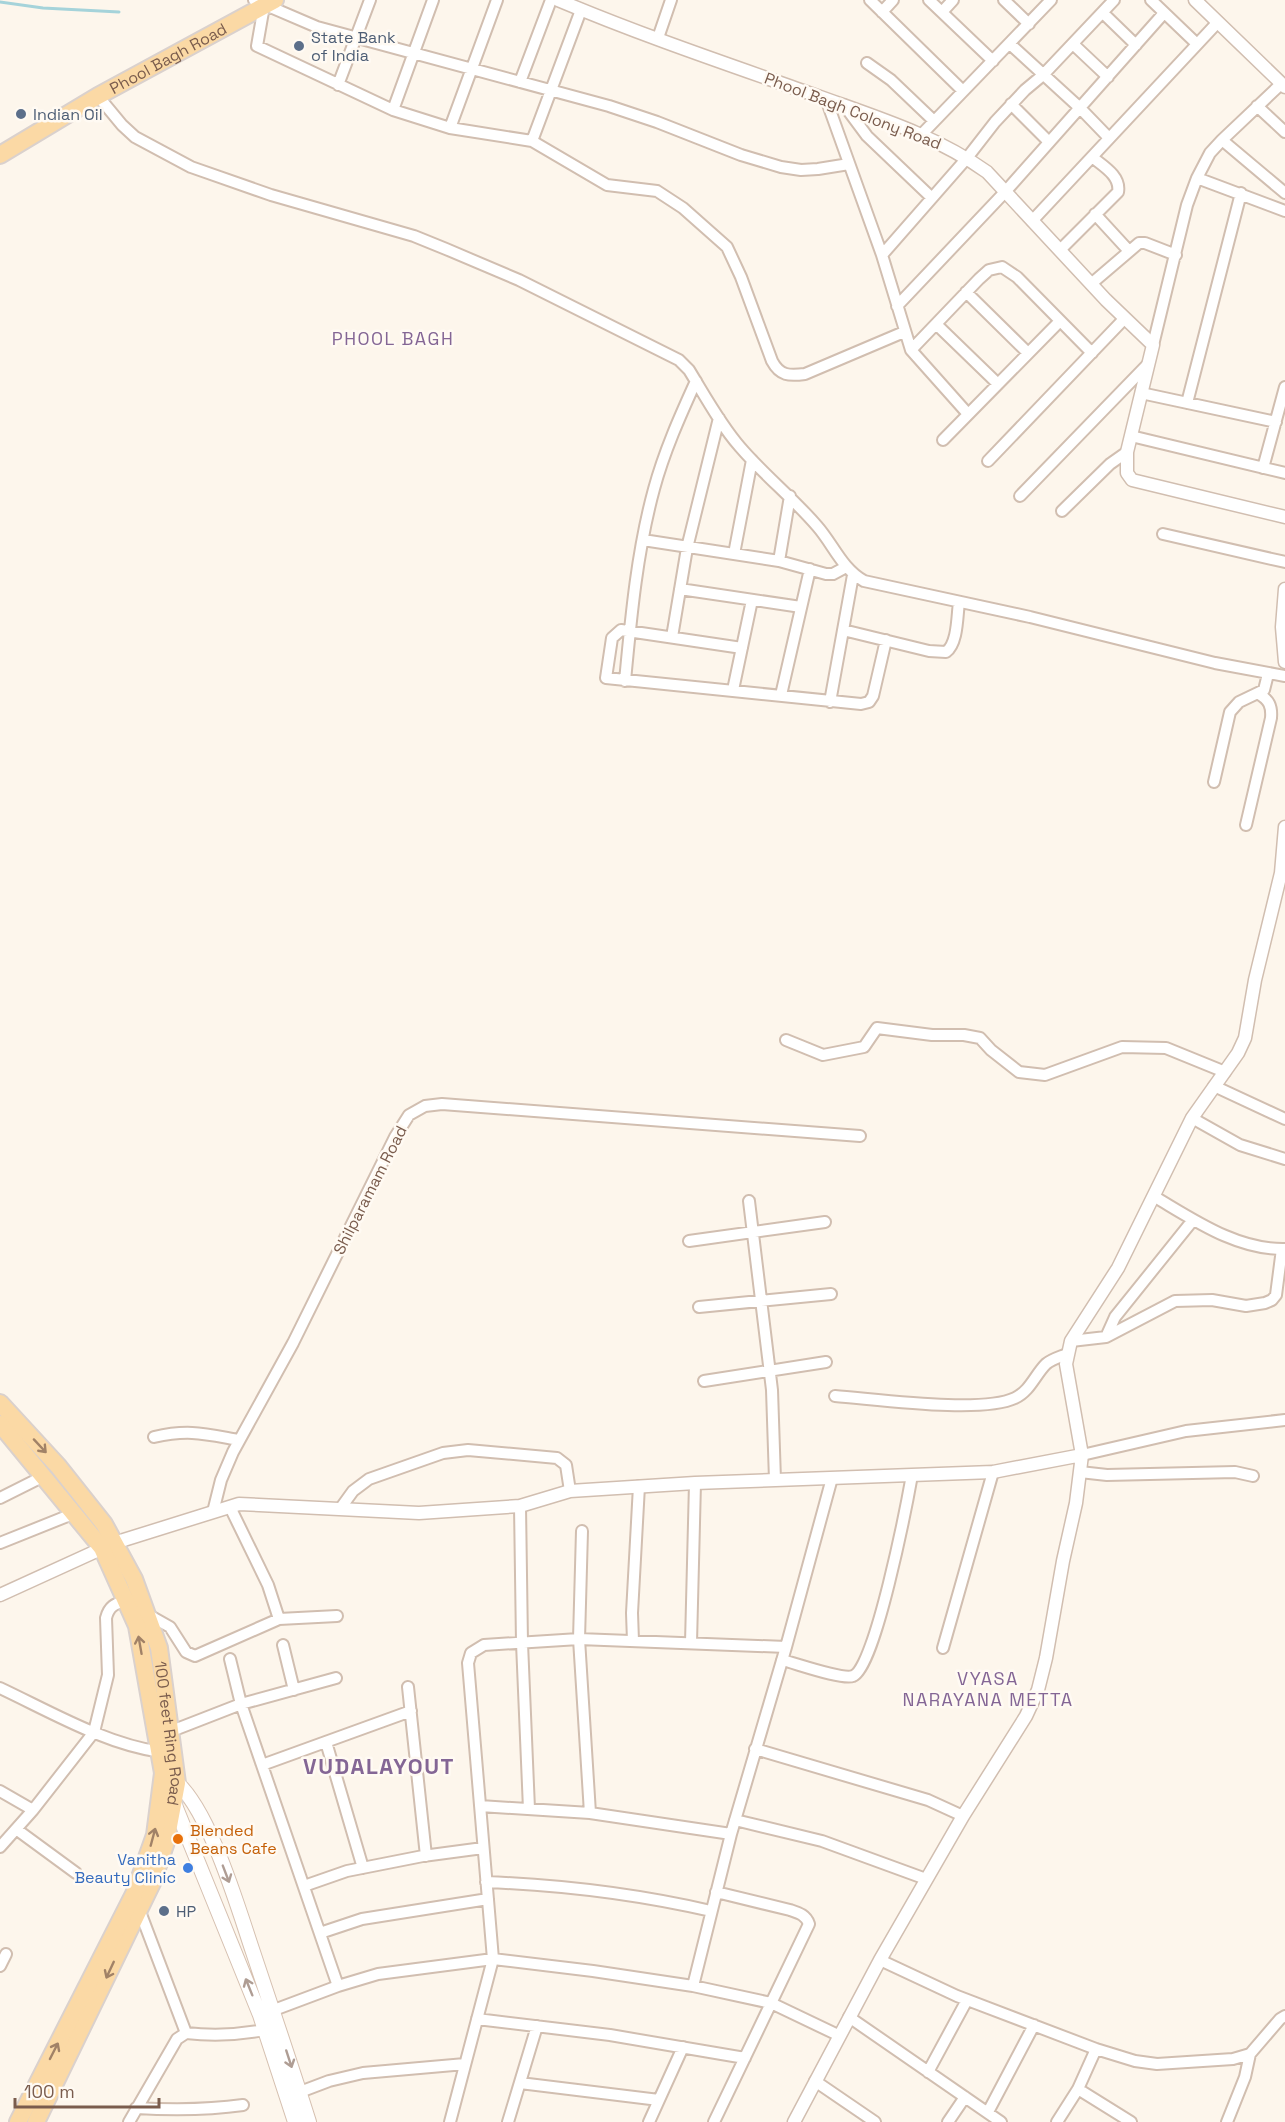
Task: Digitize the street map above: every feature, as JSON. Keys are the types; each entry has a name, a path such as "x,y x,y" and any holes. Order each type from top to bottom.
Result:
{"main road":[{"name":"Phool Bagh Road","path":"0,155 98,96 264,2"},
{"name":"100 feet Ring Road","path":"0,1403 58,1466 104,1524 108,1546 137,1626 161,1752 170,1778"},
{"name":"100 feet Ring Road","path":"0,1424 75,1513 108,1546 134,1578 159,1648 170,1732 166,1842 152,1883 36,2122"},
{"path":"170,1778 196,1806 221,1862 266,2013 264,2030 295,2122"},
{"name":"100 feet Ring Road","path":"18,2122 134,1894 168,1798"},
{"path":"168,1798 266,2013 300,2092 309,2122"}],"street":[{"path":"338,85 370,0"},
{"path":"393,110 433,0"},
{"path":"450,128 497,0"},
{"path":"520,82 551,0"},
{"name":"Phool Bagh Colony Road","path":"558,0 844,105 921,135 967,158 987,172 1091,284 1154,345"},
{"path":"658,38 671,0"},
{"path":"870,0 963,92"},
{"path":"882,12 893,0"},
{"path":"929,0 993,61"},
{"path":"942,12 953,0"},
{"path":"1004,0 1029,24"},
{"path":"921,135 1051,0"},
{"path":"882,255 967,158 994,122 1043,75 1114,0"},
{"path":"1151,0 1197,44"},
{"path":"1195,0 1283,86 1257,106 1222,140 1210,153 1197,178 1187,205 1127,452 1127,473 1132,480 1285,517"},
{"path":"849,164 801,170 781,167 741,155 657,122 551,89 412,55 317,27 264,2 257,45 338,85 393,110 450,128 532,141 607,185 657,191 683,208 727,247 741,277 772,362 783,374 791,376 805,374 904,332"},
{"path":"532,141 582,10"},
{"path":"1103,13 1136,45"},
{"path":"897,306 1005,192 1164,13"},
{"path":"1032,221 1218,22"},
{"path":"1010,44 1109,138"},
{"path":"1073,44 1108,77"},
{"path":"867,63 891,80 934,122"},
{"path":"98,96 135,138 191,167 271,195 414,236 519,280 666,352 684,365 739,446 790,496 830,541 849,571 864,581 1030,617 1215,663 1285,676"},
{"path":"826,99 882,255 911,350 968,414"},
{"path":"1011,104 1049,142"},
{"path":"844,105 867,136 932,198"},
{"path":"1257,106 1285,132"},
{"path":"1222,140 1285,193"},
{"path":"1059,250 1118,192 1119,186 1113,175 1092,157"},
{"path":"1197,178 1285,211"},
{"path":"1187,403 1241,193"},
{"path":"1095,214 1130,251"},
{"path":"1091,284 1139,243 1145,243 1176,255"},
{"path":"911,350 989,270 1002,267 1017,278 1092,352"},
{"path":"966,292 1028,353"},
{"path":"988,461 1125,318"},
{"path":"943,440 1060,321"},
{"path":"936,324 998,384"},
{"path":"1020,496 1149,364"},
{"path":"625,681 643,540 659,471 696,381"},
{"path":"1263,468 1285,387"},
{"path":"1142,393 1276,422"},
{"path":"672,637 687,548 719,418"},
{"path":"1131,436 1285,473"},
{"path":"1062,510 1110,464 1127,452"},
{"path":"734,554 752,460"},
{"path":"779,561 790,496"},
{"path":"1163,534 1285,562"},
{"path":"643,540 779,561 826,574 849,571"},
{"path":"781,695 810,569"},
{"path":"830,702 843,630 849,571"},
{"path":"680,589 801,608"},
{"path":"1285,589 1282,627 1285,662"},
{"path":"733,690 752,600"},
{"path":"843,630 929,651 946,652 951,649 953,642 959,602"},
{"path":"742,648 621,630 612,638 606,678 861,704 869,702 873,696 886,640"},
{"path":"1214,782 1230,712 1239,702 1264,690 1268,674"},
{"path":"1246,825 1271,718 1271,706 1267,699 1259,694"},
{"path":"794,2122 880,1960 963,1816 1026,1716 1038,1690 1076,1503 1082,1455 1066,1364 1067,1354 1071,1341 1118,1268 1192,1118 1238,1053 1245,1038 1255,980 1283,874 1285,827"},
{"path":"786,1040 823,1055 864,1047 877,1028 932,1035 964,1035 980,1038 991,1050 1019,1072 1045,1075 1122,1047 1166,1048 1225,1072"},
{"path":"1214,1086 1285,1119"},
{"name":"Shilparamam Road","path":"213,1512 221,1480 239,1440 293,1343 395,1137 410,1115 425,1106 442,1104 860,1136"},
{"path":"1192,1118 1240,1145 1285,1158"},
{"path":"1155,1197 1192,1220 1228,1237 1246,1243 1284,1249 1283,1270 1276,1295 1272,1300"},
{"path":"748,1201 770,1372 776,1480"},
{"path":"1106,1337 1115,1317 1192,1220"},
{"path":"689,1240 825,1222"},
{"path":"699,1307 762,1303 831,1294"},
{"path":"1071,1341 1106,1337 1175,1301 1212,1300 1258,1305 1272,1300 1285,1300"},
{"path":"835,1396 934,1404 1001,1402 1020,1395 1048,1363 1067,1354"},
{"path":"704,1381 826,1362"},
{"path":"0,1594 108,1546 239,1504 419,1513 520,1506 570,1491 639,1486 993,1472 1082,1455 1186,1431 1285,1420"},
{"path":"154,1437 176,1432 192,1432 239,1440"},
{"path":"340,1509 353,1491 369,1479 443,1453 468,1450 557,1458 567,1465 570,1491"},
{"path":"943,1648 993,1472"},
{"path":"1080,1472 1107,1475 1235,1472 1253,1476"},
{"path":"782,1660 845,1677 856,1675 861,1670 875,1634 899,1541 912,1475"},
{"path":"0,1498 44,1476"},
{"path":"693,1986 730,1834 786,1647 832,1478"},
{"path":"691,1643 695,1483"},
{"path":"633,1641 632,1613 639,1486"},
{"path":"520,1506 522,1643 529,1809"},
{"path":"230,1507 268,1585 279,1619"},
{"path":"0,1543 75,1513"},
{"path":"582,1531 579,1639 590,1813"},
{"path":"0,1847 33,1810 94,1732 108,1675 106,1618 112,1605 126,1600"},
{"path":"147,1614 170,1627 186,1652 195,1656 279,1619 337,1616"},
{"path":"450,2122 493,1959 469,1658 476,1649 484,1645 579,1639 786,1647"},
{"path":"283,1645 294,1690"},
{"path":"230,1659 262,1765 338,1986"},
{"path":"170,1732 242,1704 336,1678"},
{"path":"408,1687 426,1856"},
{"path":"0,1688 94,1732 143,1749 161,1752"},
{"path":"262,1765 411,1711"},
{"path":"326,1742 363,1868"},
{"path":"756,1749 928,1800 963,1816"},
{"path":"0,1791 33,1810"},
{"path":"480,1806 590,1813 730,1834"},
{"path":"735,1820 822,1841 926,1880"},
{"path":"16,1829 76,1873"},
{"path":"304,1886 346,1871 483,1848"},
{"path":"486,1882 591,1889 654,1898 711,1911"},
{"path":"714,2122 808,1931 809,1924 808,1919 802,1914 716,1892"},
{"path":"320,1933 362,1919 488,1899"},
{"path":"139,1909 186,2033"},
{"path":"0,1966 6,1954"},
{"path":"266,2013 338,1986 378,1974 493,1959 693,1986 771,2003 838,2036"},
{"path":"880,1960 967,2000 1096,2049 1135,2061 1157,2064 1233,2059 1250,2054"},
{"path":"928,2072 967,2000"},
{"path":"1227,2122 1245,2077 1250,2054 1285,2016"},
{"path":"849,2017 1001,2122"},
{"path":"477,2019 683,2047 744,2058"},
{"path":"988,2112 1034,2025"},
{"path":"508,2122 537,2026"},
{"path":"129,2122 177,2039 186,2033 232,2035 264,2030"},
{"path":"650,2122 683,2047"},
{"path":"1057,2122 1078,2089 1096,2049"},
{"path":"300,2092 329,2081 363,2073 465,2064"},
{"path":"815,2081 875,2122"},
{"path":"520,2083 659,2100"},
{"path":"1078,2089 1131,2122"},
{"path":"948,2122 965,2097"},
{"path":"136,2108 184,2109 243,2105"}],"waterway":[{"path":"0,2 43,8 119,12"}],"place":[{"name":"State Bank of India","path":"299,46"},
{"name":"Indian Oil","path":"21,114"},
{"name":"Blended Beans Cafe","path":"178,1839"},
{"name":"Vanitha Beauty Clinic","path":"188,1868"},
{"name":"HP","path":"164,1911"}],"district":[{"name":"PHOOL BAGH","path":"393,338"},
{"name":"VYASA NARAYANA METTA","path":"988,1688"},
{"name":"VUDALAYOUT","path":"379,1766"}]}
